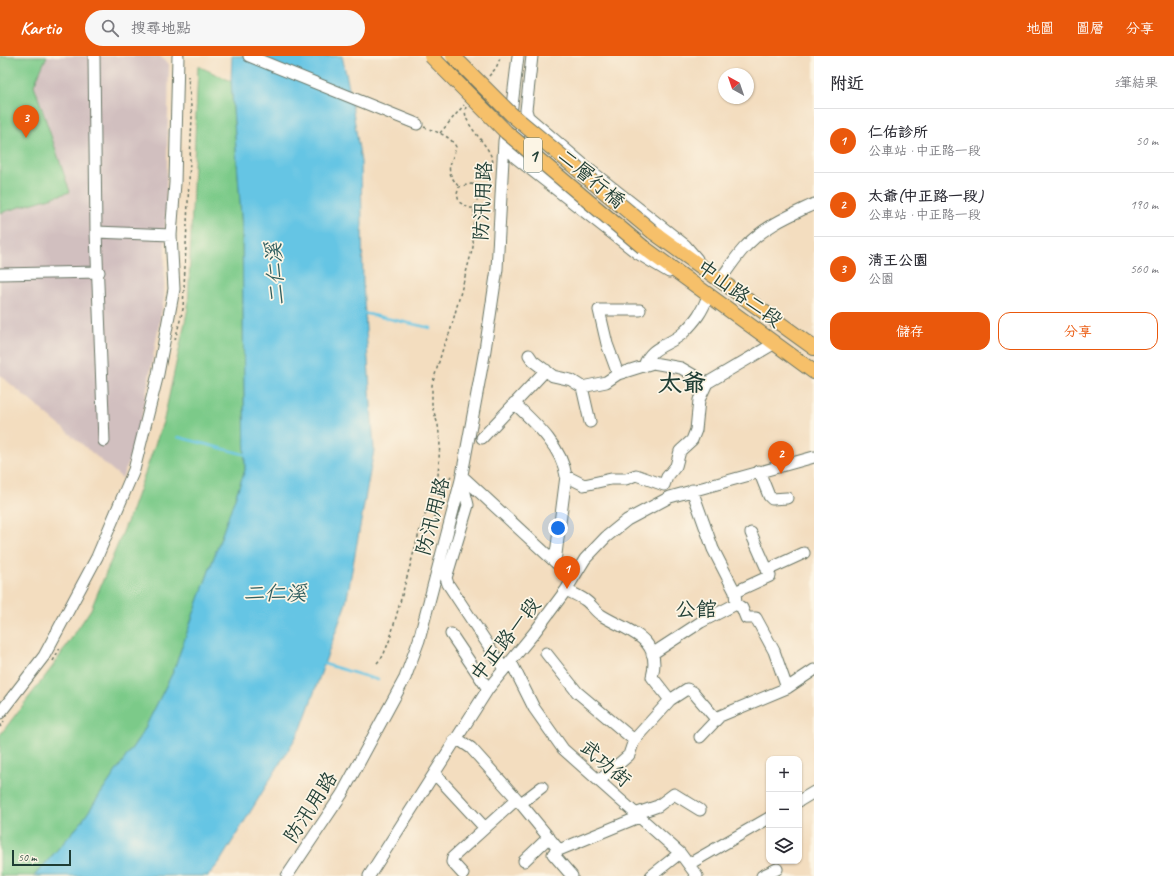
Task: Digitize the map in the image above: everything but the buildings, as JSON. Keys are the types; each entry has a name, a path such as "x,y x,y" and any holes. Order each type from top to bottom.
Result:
{"main road":[{"name":"二層行橋","path":"431,56 506,132 643,247"},
{"name":"二層行橋","path":"453,56 511,114 653,232"},
{"name":"中山路二段","path":"653,232 814,348"},
{"name":"中山路二段","path":"643,247 814,372"}],"street":[{"path":"94,56 96,232 99,272 104,441"},
{"path":"2,717 44,656 97,557 134,470 158,374 174,289 171,235 175,183 178,56"},
{"path":"249,56 417,124"},
{"path":"511,114 518,56"},
{"path":"532,56 526,110 528,117 585,166 685,245 715,278 744,247 758,235 772,225 814,204"},
{"path":"528,117 511,151 516,158 637,253 704,293 701,313 685,331 650,354 644,366"},
{"name":"防汛用路","path":"287,876 342,794 405,678 419,640 462,474 485,350 497,270 504,142 506,132"},
{"path":"96,232 171,235"},
{"path":"0,274 99,272"},
{"path":"618,374 607,344 599,310 640,310"},
{"path":"664,485 667,477 676,466 680,451 692,440 696,430 699,400 706,383 775,343"},
{"path":"529,355 533,361 553,376 571,380 582,387 606,382 618,374 652,363 681,368 706,383"},
{"path":"482,438 546,370"},
{"path":"582,387 590,422"},
{"path":"514,403 540,427 543,434 560,455 566,476 555,562"},
{"name":"中正路一段","path":"369,876 435,774 454,740 488,689 566,590 573,576 585,559 606,537 627,520 670,497 758,471 814,457"},
{"path":"758,471 769,496 772,499 787,498"},
{"path":"462,474 555,562 573,576"},
{"name":"武功街","path":"462,474 468,505 446,578 448,584 508,665 556,742 680,853 697,876"},
{"path":"566,476 584,485 612,479 626,479 636,475 664,485 670,497"},
{"path":"692,490 712,548 735,592 736,604"},
{"path":"735,592 770,576 751,533"},
{"path":"767,570 804,553"},
{"path":"566,590 585,600 599,613 644,639 654,661 652,677 670,700"},
{"path":"652,654 682,634 736,604"},
{"path":"736,604 742,608 746,618 756,618 774,651 787,688"},
{"path":"451,634 488,689"},
{"path":"546,653 578,692 634,740"},
{"path":"700,737 716,718 787,688 814,670"},
{"path":"599,781 629,755 634,740 670,700 687,689 693,692 716,718"},
{"path":"454,740 462,742 470,748 519,801 559,850"},
{"path":"435,774 485,828"},
{"path":"463,874 452,859 485,828 519,801 542,787"},
{"path":"802,799 814,792"},
{"path":"572,876 553,854 658,806 674,794 700,810"},
{"path":"689,864 766,820"},
{"path":"524,861 549,837"},
{"path":"651,876 680,853"},
{"path":"762,876 777,869"}],"path":[{"path":"173,346 183,309 192,117 187,71"},
{"path":"468,101 465,111 466,119 487,148 493,167"},
{"path":"417,124 440,133 453,141 456,147 449,166 449,172 459,187 457,194 459,202 469,208 474,208"},
{"path":"376,664 383,656 390,639 421,529 438,476 440,442 438,425 432,406 432,385 444,345 450,332 473,247 474,208 478,190 476,185 471,184 459,187"},
{"path":"421,529 433,521 454,467 462,474"},
{"path":"51,663 62,643"},
{"path":"0,727 2,717"}],"shaded area":[{"path":"47,56 159,56 169,64 164,298 137,442 122,478 0,375 0,213 70,192 34,85"}],"green space":[{"path":"0,56 47,56 34,85 70,192 0,213"},
{"path":"198,66 231,81 242,229 245,470 173,672 143,732 80,824 34,876 0,876 0,735 53,666 91,609 132,510 164,419 188,308"}],"water":[{"name":"二仁溪","path":"232,56 342,56 350,92 361,162 363,284 374,450 346,603 301,729 219,863 208,876 34,876 80,824 143,732 173,672 245,470 242,229 231,81"}],"waterway":[{"path":"363,313 431,328"},
{"path":"178,437 247,455"},
{"path":"321,663 378,680"}],"place":[{"name":"清王公園","path":"26,138"},
{"name":"太爺(中正路一段)","path":"781,474"},
{"name":"仁佑診所","path":"567,589"}],"district":[{"name":"太爺","path":"682,383"},
{"name":"公館","path":"696,609"}]}
